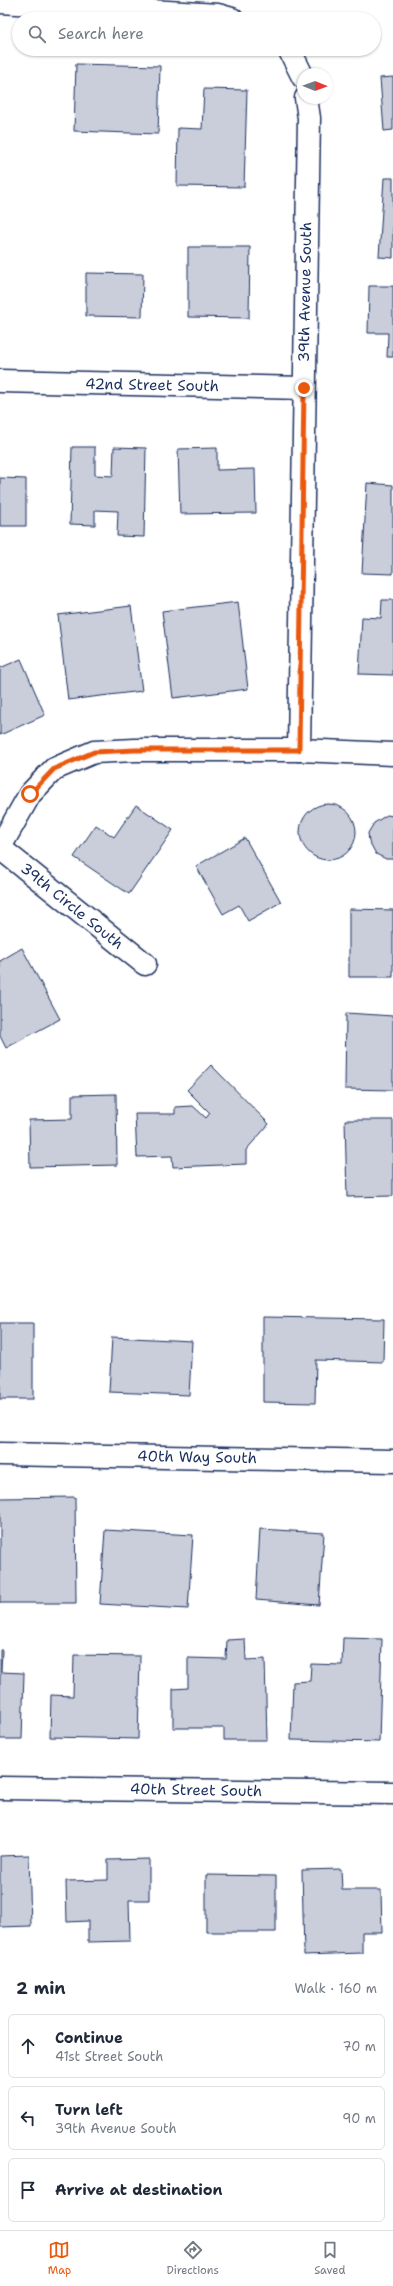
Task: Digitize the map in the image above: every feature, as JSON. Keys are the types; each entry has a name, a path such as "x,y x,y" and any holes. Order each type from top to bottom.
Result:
{"street":[{"path":"0,2 168,12"},
{"path":"292,56 298,68"},
{"name":"39th Avenue South","path":"299,750 308,118 307,104"},
{"name":"42nd Street South","path":"0,381 304,388"},
{"path":"0,848 30,794 54,769 94,752 135,750 299,750 393,754"},
{"name":"39th Circle South","path":"0,848 145,964"},
{"name":"40th Way South","path":"0,1454 393,1461"},
{"name":"40th Street South","path":"0,1788 393,1793"}],"building":[{"path":"76,64 160,66 158,134 74,131"},
{"path":"393,77 393,130 384,131 380,78"},
{"path":"204,89 247,90 244,187 177,186 178,128 202,129"},
{"path":"384,178 393,178 393,258 379,257"},
{"path":"188,247 250,247 249,318 188,317"},
{"path":"86,273 143,274 142,317 86,316"},
{"path":"369,286 393,286 393,357 387,357 388,333 368,333"},
{"path":"72,447 95,447 95,475 113,476 114,447 146,448 144,537 117,536 118,511 95,510 95,525 70,524"},
{"path":"217,448 217,470 255,469 256,513 180,514 178,449"},
{"path":"0,478 26,479 26,526 0,526"},
{"path":"367,483 393,485 393,574 362,573"},
{"path":"382,600 393,600 393,675 359,674 362,617 381,618"},
{"path":"238,602 248,689 173,698 162,611"},
{"path":"131,606 142,691 68,700 58,615"},
{"path":"21,659 45,715 0,735 0,668"},
{"path":"328,804 339,806 348,812 354,821 356,832 354,843 348,852 339,858 328,860 317,858 308,852 302,843 300,832 302,821 308,812 317,806"},
{"path":"136,805 173,830 129,894 74,857 96,825 114,837"},
{"path":"387,815 393,816 393,859 386,859 376,854 369,841 368,833 374,823"},
{"path":"245,838 281,902 248,921 239,905 223,914 196,866"},
{"path":"349,909 393,910 393,977 349,977"},
{"path":"22,948 60,1019 6,1048 0,1036 0,961"},
{"path":"346,1013 393,1016 393,1090 345,1089"},
{"path":"211,1065 269,1124 246,1150 246,1164 173,1167 172,1156 137,1157 135,1114 175,1114 175,1107 193,1106 206,1118 210,1113 187,1090"},
{"path":"116,1094 117,1165 30,1167 29,1120 72,1119 72,1095"},
{"path":"345,1120 393,1120 393,1196 347,1197"},
{"path":"263,1317 384,1319 383,1362 316,1360 315,1403 263,1402"},
{"path":"0,1323 33,1323 33,1399 0,1399"},
{"path":"112,1337 192,1341 189,1395 109,1392"},
{"path":"75,1497 76,1603 0,1603 0,1498"},
{"path":"260,1529 324,1533 319,1605 256,1600"},
{"path":"105,1530 193,1535 188,1609 100,1604"},
{"path":"343,1638 382,1639 379,1742 291,1740 293,1682 310,1681 311,1664 342,1665"},
{"path":"245,1639 246,1660 265,1659 267,1740 224,1740 224,1728 173,1728 173,1689 188,1688 188,1658 226,1659 227,1640"},
{"path":"0,1650 2,1650 1,1672 24,1673 22,1739 0,1739"},
{"path":"74,1655 140,1656 138,1739 50,1737 51,1695 73,1696"},
{"path":"29,1855 31,1926 0,1927 0,1856"},
{"path":"149,1859 149,1900 129,1900 130,1941 88,1942 88,1921 67,1922 66,1881 108,1880 108,1860"},
{"path":"341,1869 342,1890 381,1890 382,1932 362,1932 362,1953 304,1955 302,1870"},
{"path":"206,1875 276,1876 276,1932 206,1932"}],"route":[{"path":"30,794 54,769 94,752 135,750 299,750 304,388"}]}
